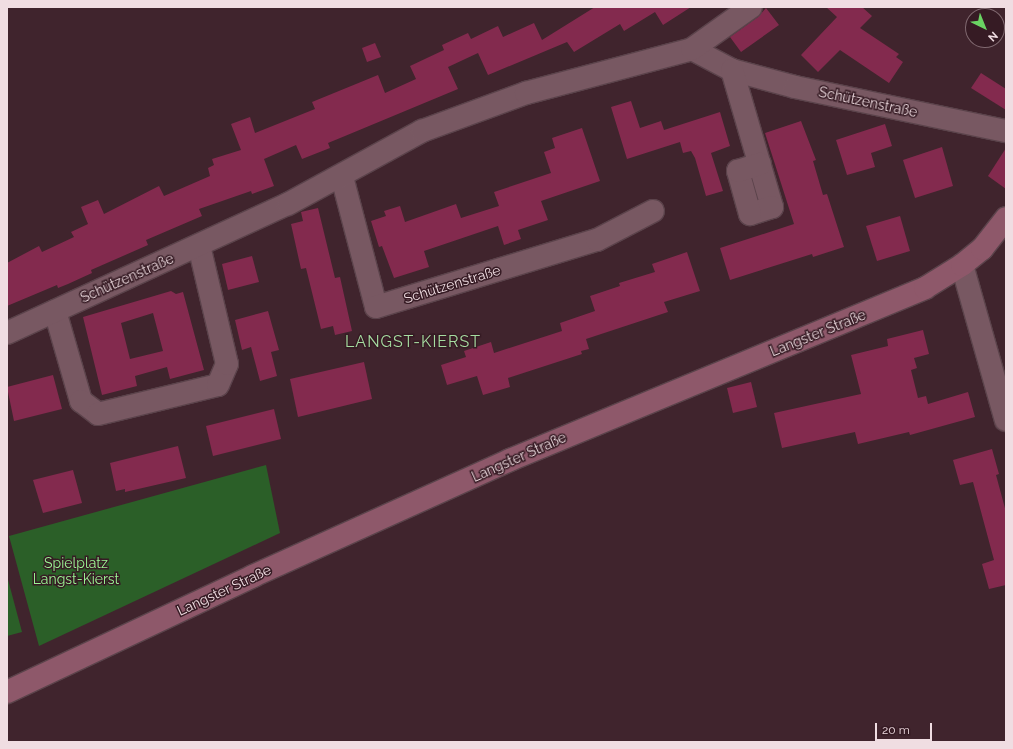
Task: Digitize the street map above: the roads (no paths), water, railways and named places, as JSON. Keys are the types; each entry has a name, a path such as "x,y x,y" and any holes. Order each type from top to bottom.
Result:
{"street":[{"name":"Schützenstraße","path":"7,333 199,246 342,176 422,131 526,93 692,49 751,7"},
{"name":"Schützenstraße","path":"692,49 732,70 796,87 1006,131"},
{"path":"732,70 760,164"},
{"name":"Schützenstraße","path":"342,176 376,307 597,240 653,211"},
{"name":"Langster Straße","path":"12,692 253,576 510,460 706,377 838,326 925,288 962,265 982,249 1006,218"},
{"path":"55,311 81,401 98,414 218,385 227,364 199,246"},
{"path":"962,265 1002,388 1006,420"}],"district":[{"name":"LANGST-KIERST","path":"413,342"}],"park label":[{"name":"Spielplatz Langst-Kierst","path":"76,572"}]}
